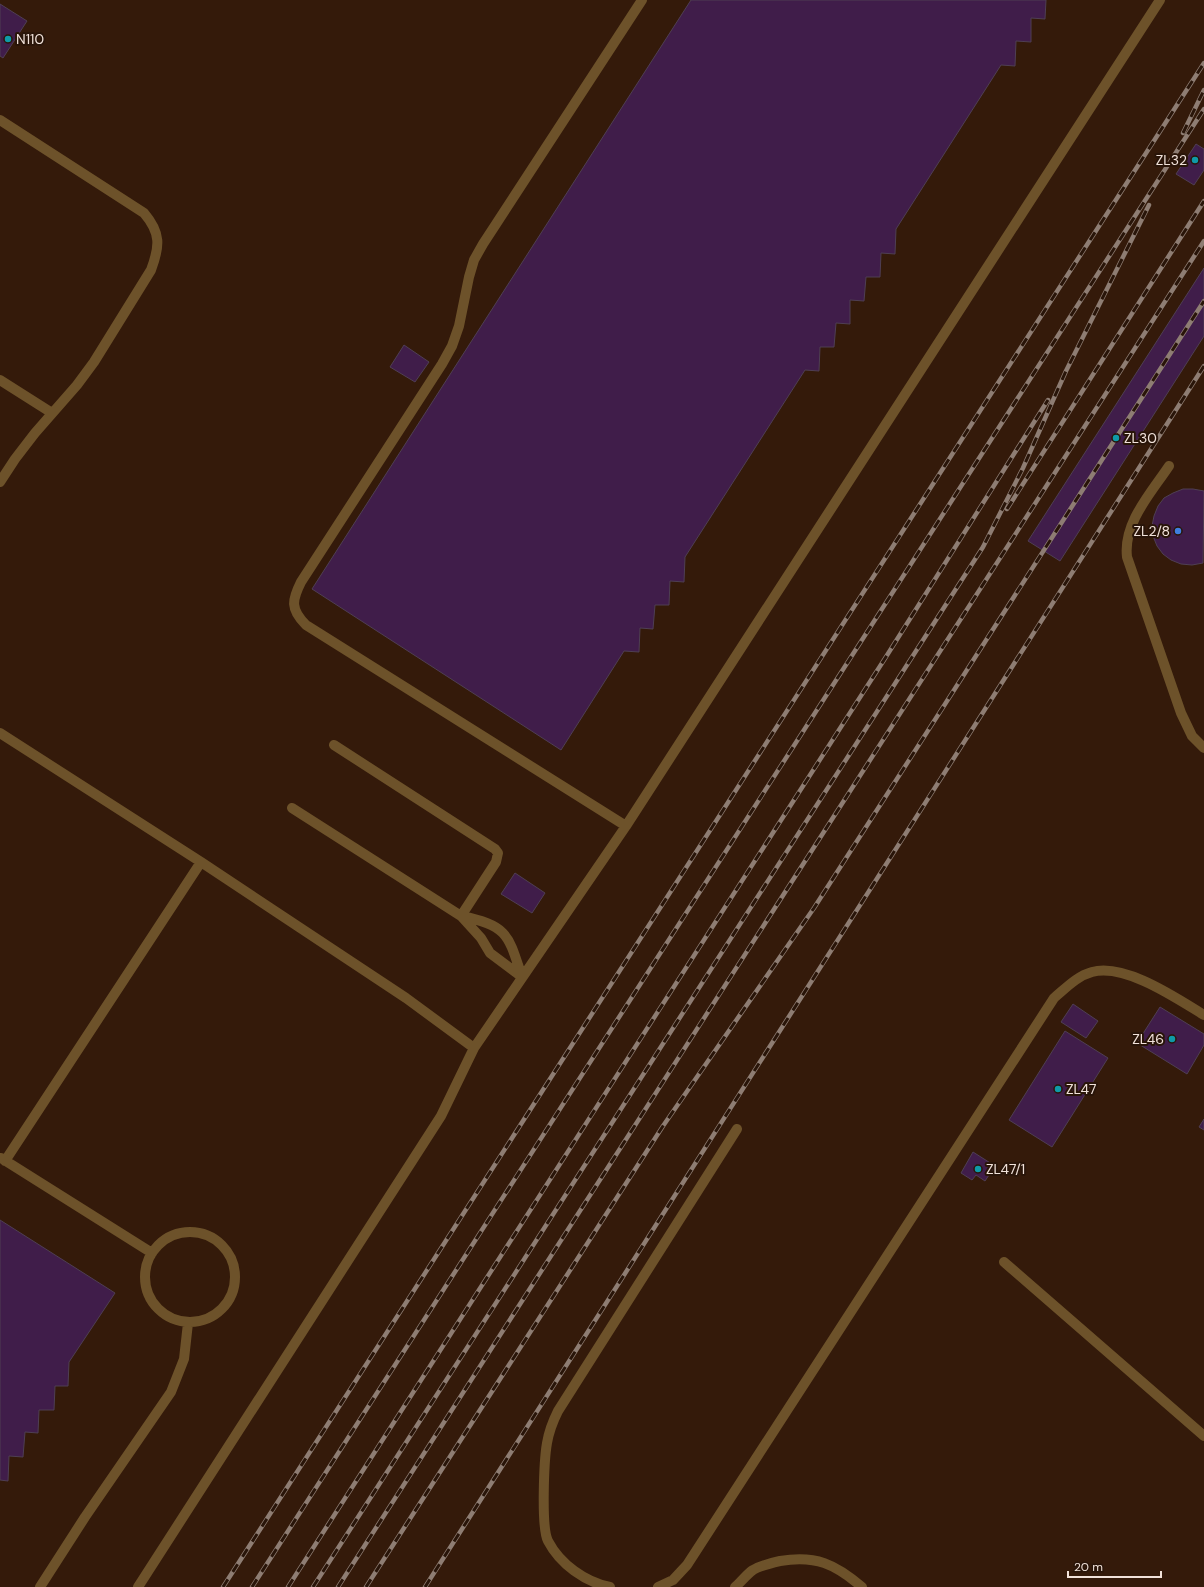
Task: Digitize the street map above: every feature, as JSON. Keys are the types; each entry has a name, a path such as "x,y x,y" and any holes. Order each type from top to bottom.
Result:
{"lane":[{"path":"626,826 306,625 297,616 294,606 295,594 301,582 442,364 452,346 459,326 474,260 483,244 642,0"},
{"path":"138,1587 441,1116 474,1048 626,826 1160,0"},
{"path":"0,120 144,213 154,224 158,240 157,256 152,270 94,362 77,385 15,459 0,482"},
{"path":"0,380 52,413"},
{"path":"1169,466 1133,524 1127,540 1127,557 1181,713 1192,736 1204,748"},
{"path":"0,734 201,862 406,998 474,1048"},
{"path":"334,745 495,849 498,853 496,862 461,916"},
{"path":"292,808 461,916 474,930 490,953 522,977"},
{"path":"152,1253 3,1160 201,862"},
{"path":"461,916 483,920 502,931 512,946 522,977"},
{"path":"658,1587 673,1580 687,1566 1054,998 1079,977 1093,972 1110,970 1151,984 1204,1015"},
{"path":"610,1587 589,1580 572,1569 558,1555 547,1540 543,1520 547,1443 551,1426 558,1411 736,1129"},
{"path":"185,1232 195,1232 204,1234 222,1244 232,1261 235,1270 235,1281 227,1304 216,1314 207,1319 188,1323 180,1322 157,1309 148,1294 144,1277 148,1261 158,1245 166,1239 185,1232"},
{"path":"1004,1262 1204,1436"},
{"path":"40,1587 85,1517 171,1392 184,1359 188,1323"},
{"path":"735,1587 752,1570 767,1564 792,1559 812,1559 826,1563 841,1571 862,1587"}],"shaded area":[{"path":"0,0 1204,0 1204,1587 0,1587"}],"building":[{"path":"691,0 1046,0 1045,19 1031,18 1031,42 1016,41 1015,66 1001,65 896,229 895,254 881,253 880,277 866,277 864,301 850,300 850,324 836,323 834,347 820,347 819,371 805,370 685,557 684,582 670,581 669,605 655,605 653,629 640,628 639,652 624,651 561,750 312,589"},
{"name":"N110","path":"0,4 27,21 3,58 0,56"},
{"name":"ZL32","path":"1196,144 1204,149 1204,170 1194,185 1176,174"},
{"name":"ZL30","path":"1204,268 1204,336 1060,561 1028,541"},
{"path":"404,345 429,362 415,382 390,367"},
{"name":"ZL2/8","path":"1183,489 1204,491 1203,563 1192,565 1181,564 1171,560 1163,554 1157,546 1153,536 1152,526 1158,506 1164,498"},
{"path":"515,873 545,893 532,913 501,894"},
{"path":"1073,1004 1098,1021 1086,1038 1061,1022"},
{"name":"ZL46","path":"1160,1007 1204,1034 1204,1045 1187,1074 1137,1043"},
{"name":"ZL47","path":"1065,1031 1108,1058 1052,1147 1009,1120"},
{"path":"1204,1119 1204,1130 1199,1127"},
{"name":"ZL47/1","path":"973,1152 995,1166 985,1181 976,1175 972,1180 961,1173"},
{"path":"0,1220 115,1293 69,1362 68,1386 55,1386 54,1410 39,1410 38,1433 25,1432 23,1457 9,1456 8,1481 0,1480"}],"railway":[{"path":"223,1587 1204,63"},
{"path":"1183,133 1204,90"},
{"path":"252,1587 1204,109"},
{"path":"1007,509 1204,201"},
{"path":"313,1587 983,547 1023,468 1066,371 1149,205"},
{"path":"338,1587 1204,241"},
{"path":"366,1587 663,1126 814,908 1204,301"},
{"path":"425,1587 1204,366"},
{"path":"288,1587 884,660 1048,400"}],"place":[{"name":"N110","path":"8,39"},
{"name":"ZL32","path":"1195,160"},
{"name":"ZL30","path":"1116,438"},
{"name":"ZL2/8","path":"1178,531"},
{"name":"ZL46","path":"1172,1039"},
{"name":"ZL47","path":"1058,1089"},
{"name":"ZL47/1","path":"978,1169"}]}
